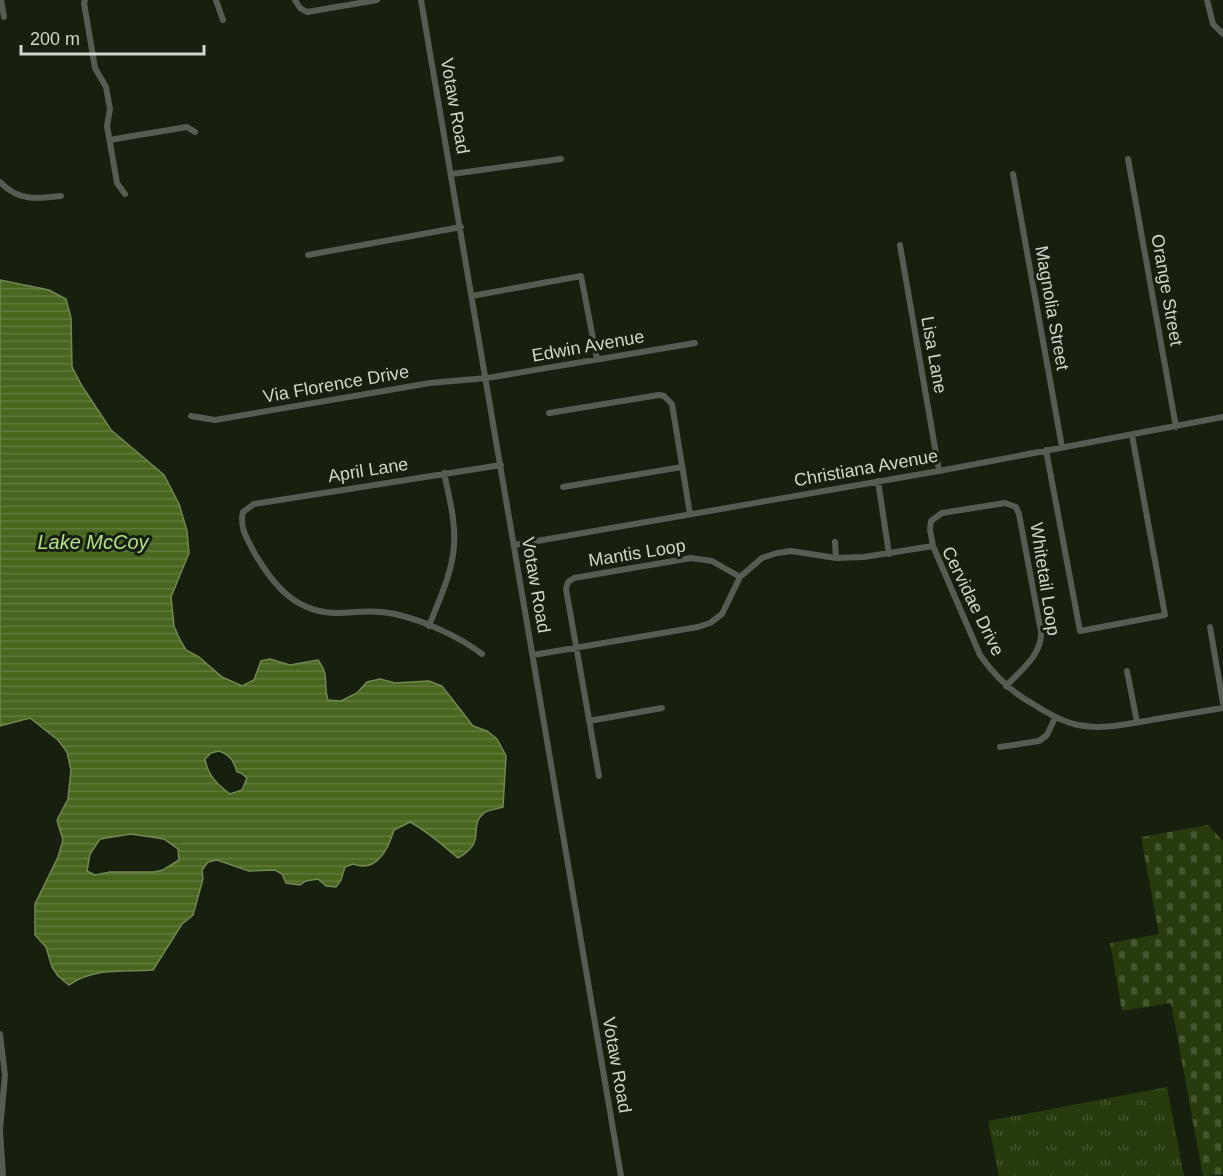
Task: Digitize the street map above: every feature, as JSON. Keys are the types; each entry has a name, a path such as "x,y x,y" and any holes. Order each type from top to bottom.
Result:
{"street":[{"path":"1,0 4,17"},
{"path":"85,0 95,68 106,87 110,109 107,126 117,183 125,194"},
{"path":"216,0 223,20"},
{"path":"295,0 300,8 307,12 373,0"},
{"name":"Votaw Road","path":"421,0 621,1176"},
{"path":"1207,0 1213,24 1223,34"},
{"path":"110,140 187,127 195,132"},
{"path":"452,174 561,159"},
{"name":"Orange Street","path":"1128,159 1176,427"},
{"name":"Magnolia Street","path":"1013,174 1062,447"},
{"path":"0,182 16,195 30,199 61,196"},
{"path":"308,255 461,227"},
{"name":"Lisa Lane","path":"900,245 939,471"},
{"path":"472,296 581,276 597,359"},
{"name":"Edwin Avenue","path":"487,378 694,343"},
{"name":"Via Florence Drive","path":"191,416 215,420 430,383 487,378"},
{"path":"549,413 664,396 672,404 690,514"},
{"name":"Christiana Avenue","path":"514,545 939,471 1223,417"},
{"path":"1046,450 1080,631 1165,615 1132,435"},
{"name":"April Lane","path":"429,626 395,614 380,612 323,612 292,600 276,586 251,546 243,531 241,520 243,512 254,504 501,465"},
{"path":"563,488 682,467"},
{"path":"444,473 454,526 454,547 451,566 429,626 470,645 482,654"},
{"path":"878,481 889,554"},
{"name":"Whitetail Loop","path":"933,546 931,521 942,513 1005,503 1016,507 1041,632 1041,644 1006,686"},
{"path":"835,542 836,558"},
{"name":"Cervidae Drive","path":"533,655 710,623 722,614 740,577 762,558 777,553 791,551 836,558 875,556 933,546 980,655 989,668 1006,686 1055,717 1077,725 1112,727 1223,706"},
{"name":"Mantis Loop","path":"599,776 566,589 568,582 574,578 690,558 712,561 740,577"},
{"path":"1210,627 1223,706"},
{"path":"1127,671 1137,722"},
{"path":"589,721 662,708"},
{"path":"1000,747 1039,741 1047,735 1055,717"},
{"path":"0,1034 5,1075 0,1130 3,1176"}],"green space":[{"path":"1208,825 1223,841 1223,1175 1203,1176 1171,1003 1122,1011 1110,943 1159,934 1141,837"},
{"path":"1167,1087 1184,1176 999,1176 988,1121"}],"water":[{"name":"Lake McCoy","path":"0,280 49,290 66,299 71,318 72,367 82,386 111,430 164,475 179,504 187,531 189,553 171,597 174,626 186,650 199,657 222,677 242,686 254,680 261,661 270,659 290,665 318,660 324,671 328,700 341,701 357,693 367,682 380,679 395,683 429,681 442,686 473,726 487,731 497,739 506,756 503,807 486,812 479,818 472,846 458,858 410,822 394,830 385,851 375,862 369,865 353,864 345,867 336,887 326,886 318,879 306,881 300,885 286,883 282,874 275,870 249,871 217,860 208,862 202,870 203,879 193,915 182,924 153,970 99,973 79,979 69,985 58,976 52,967 46,947 35,935 35,904 58,857 63,840 57,820 68,799 71,770 67,752 58,740 30,718 0,726","holes":["219,751 229,757 237,772 247,778 242,790 230,794 211,775 205,759 211,753","131,834 164,839 178,849 179,860 163,870 154,872 110,872 95,875 87,871 90,854 100,839"]}]}
